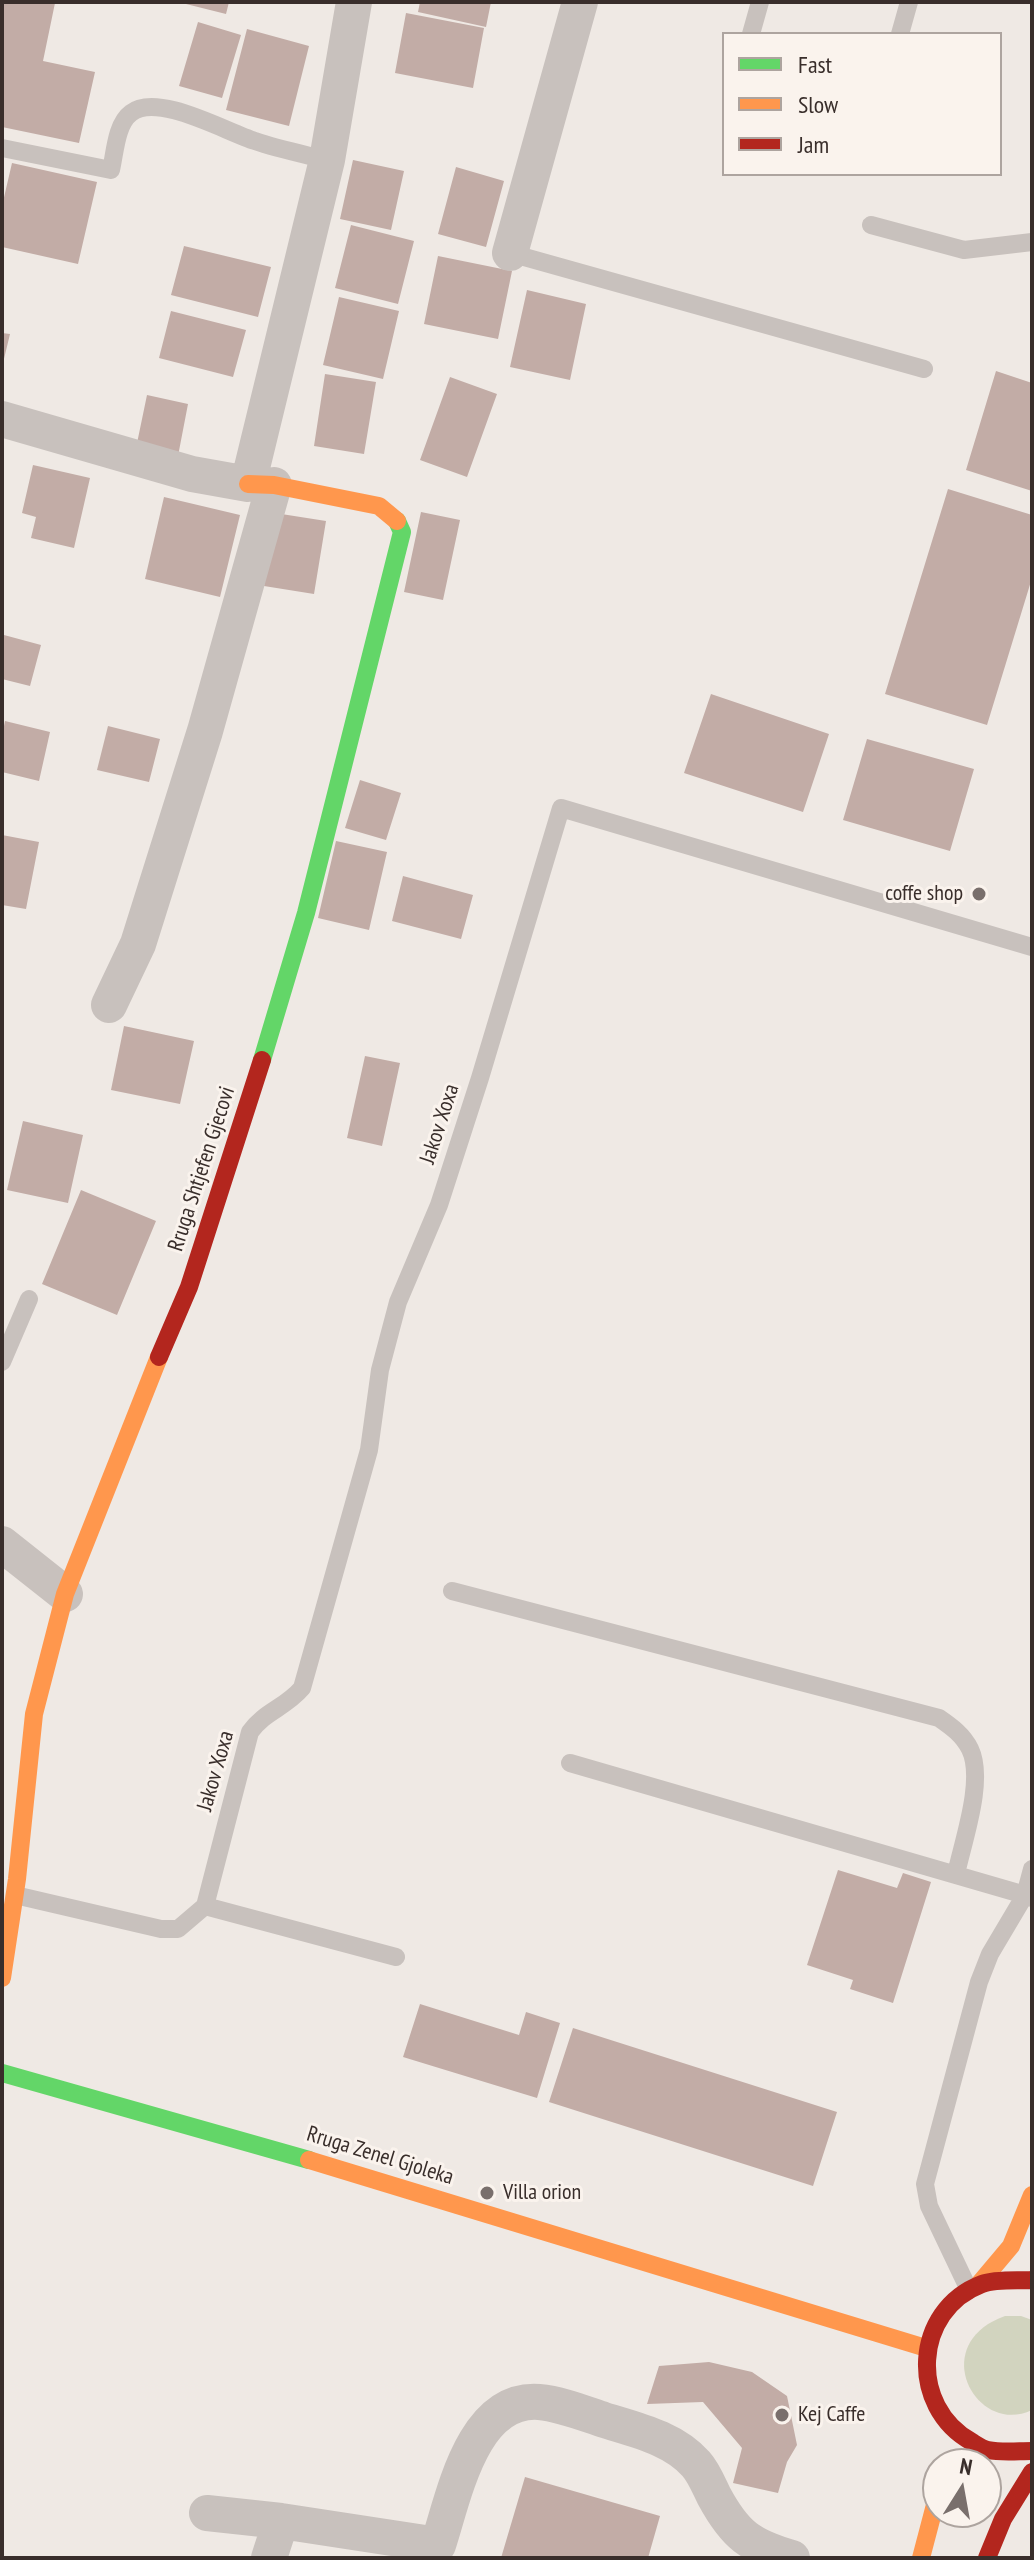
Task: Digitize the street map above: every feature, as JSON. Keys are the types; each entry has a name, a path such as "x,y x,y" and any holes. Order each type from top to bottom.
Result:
{"street":[{"path":"109,1005 138,944 205,731 261,485 327,160 354,2"},
{"path":"510,253 580,2"},
{"path":"2,419 192,474 261,485"},
{"name":"Rruga Shtjefen Gjecovi","path":"2,1978 15,1895 34,1714 65,1594 145,1389 189,1287 237,1143 306,913 402,532 398,520 390,511 379,506 261,485"},
{"path":"2,1544 65,1594"},
{"name":"Rruga Zenel Gjoleka","path":"2,2073 234,2137 926,2348"},
{"path":"974,2287 1011,2246 1032,2195"},
{"path":"938,2435 936,2409 926,2379 926,2348 937,2321 955,2299 974,2287 1005,2277 1032,2280"},
{"path":"207,2513 438,2545 466,2461 482,2428 508,2407 536,2402 650,2434 675,2446 697,2465 737,2533 760,2549 792,2558"},
{"path":"936,2409 957,2433 986,2450 1007,2454 1032,2451"},
{"path":"987,2558 1003,2519 1032,2472"},
{"path":"269,2558 281,2521"},
{"path":"921,2558 929,2528"}],"lane":[{"path":"752,32 760,2"},
{"path":"901,32 909,2"},
{"path":"2,148 111,170 123,121 133,110 148,106 171,109 254,141 327,160"},
{"path":"871,225 964,250 1032,242"},
{"path":"510,253 924,369"},
{"name":"Jakov Xoxa","path":"205,1906 250,1732 260,1718 289,1702 302,1688 369,1450 380,1370 398,1302 439,1205 561,808 1032,947"},
{"path":"2,1362 29,1299"},
{"path":"452,1591 939,1718 958,1731 972,1751 976,1779 956,1874"},
{"path":"570,1763 1028,1896"},
{"path":"974,2287 929,2206 925,2184 979,1982 990,1954 1028,1896 1032,1869"},
{"path":"15,1895 161,1929 178,1929 205,1906 396,1957"}],"green space":[{"path":"1005,2316 1032,2320 1032,2410 1012,2415 993,2411 978,2400 968,2384 964,2365 968,2346 981,2329"}],"building":[{"path":"2,2 55,3 43,61 95,72 79,143 2,127"},
{"path":"178,2 229,2 226,14"},
{"path":"420,2 491,2 486,27 418,12"},
{"path":"406,13 484,28 473,88 395,73"},
{"path":"198,22 241,35 222,98 179,86"},
{"path":"247,29 309,46 289,126 226,110"},
{"path":"353,160 404,171 391,230 340,219"},
{"path":"12,163 97,182 78,264 2,247 2,206"},
{"path":"456,167 504,181 486,247 438,234"},
{"path":"351,225 414,241 398,304 335,288"},
{"path":"184,246 271,267 258,317 171,295"},
{"path":"438,256 512,271 498,339 424,324"},
{"path":"527,290 586,304 570,380 510,367"},
{"path":"339,297 399,311 383,379 323,365"},
{"path":"171,311 246,330 233,377 159,358"},
{"path":"2,333 10,334 3,363 2,363"},
{"path":"996,371 1032,383 1032,491 966,470"},
{"path":"325,374 376,382 364,454 314,446"},
{"path":"450,377 497,394 467,477 420,460"},
{"path":"147,395 188,404 178,456 136,448"},
{"path":"33,465 90,478 74,548 31,538 36,517 22,513"},
{"path":"948,489 1032,515 1032,578 987,725 885,694"},
{"path":"164,497 240,515 220,597 145,579"},
{"path":"421,512 460,520 443,600 404,592"},
{"path":"275,513 326,521 314,594 264,586"},
{"path":"4,635 41,645 30,686 2,679"},
{"path":"711,694 829,734 803,812 684,773"},
{"path":"5,721 50,732 39,781 2,772"},
{"path":"108,726 160,739 149,782 97,770"},
{"path":"867,739 974,769 950,851 843,820"},
{"path":"360,780 401,793 386,840 345,828"},
{"path":"2,835 39,842 26,909 2,905"},
{"path":"336,841 387,852 369,930 318,918"},
{"path":"403,876 473,895 461,939 392,921"},
{"path":"124,1026 194,1041 180,1104 111,1090"},
{"path":"365,1056 400,1063 382,1146 347,1138"},
{"path":"23,1121 83,1135 68,1203 7,1190"},
{"path":"81,1190 156,1221 117,1315 42,1284"},
{"path":"838,1870 897,1888 903,1873 931,1882 893,2003 850,1989 853,1980 807,1965"},
{"path":"420,2004 519,2035 526,2012 560,2023 537,2098 403,2057"},
{"path":"573,2028 837,2112 813,2186 549,2102"},
{"path":"709,2362 752,2372 787,2396 797,2445 787,2462 778,2493 733,2483 742,2448 703,2402 647,2404 659,2366"},
{"path":"525,2477 660,2516 648,2558 501,2558"}],"traffic: fast":[{"path":"262,1060 306,913 402,532 397,521"},
{"path":"2,2073 309,2160"}],"traffic: slow":[{"path":"248,484 274,485 379,506 397,521"},
{"path":"2,1978 17,1879 34,1714 65,1594 159,1357"},
{"path":"309,2160 926,2348"},
{"path":"979,2284 1011,2246 1032,2195"},
{"path":"921,2558 929,2528"}],"traffic: jam":[{"path":"159,1357 189,1287 262,1060"},
{"path":"1032,2280 988,2282 959,2297 942,2315 932,2336 927,2360 929,2383 937,2406 951,2426 986,2449 1032,2451"},
{"path":"987,2558 1003,2519 1032,2472"}],"place":[{"name":"coffe shop","path":"979,894"},
{"name":"Villa orion","path":"487,2193"},
{"name":"Kej Caffe","path":"782,2415"}]}
